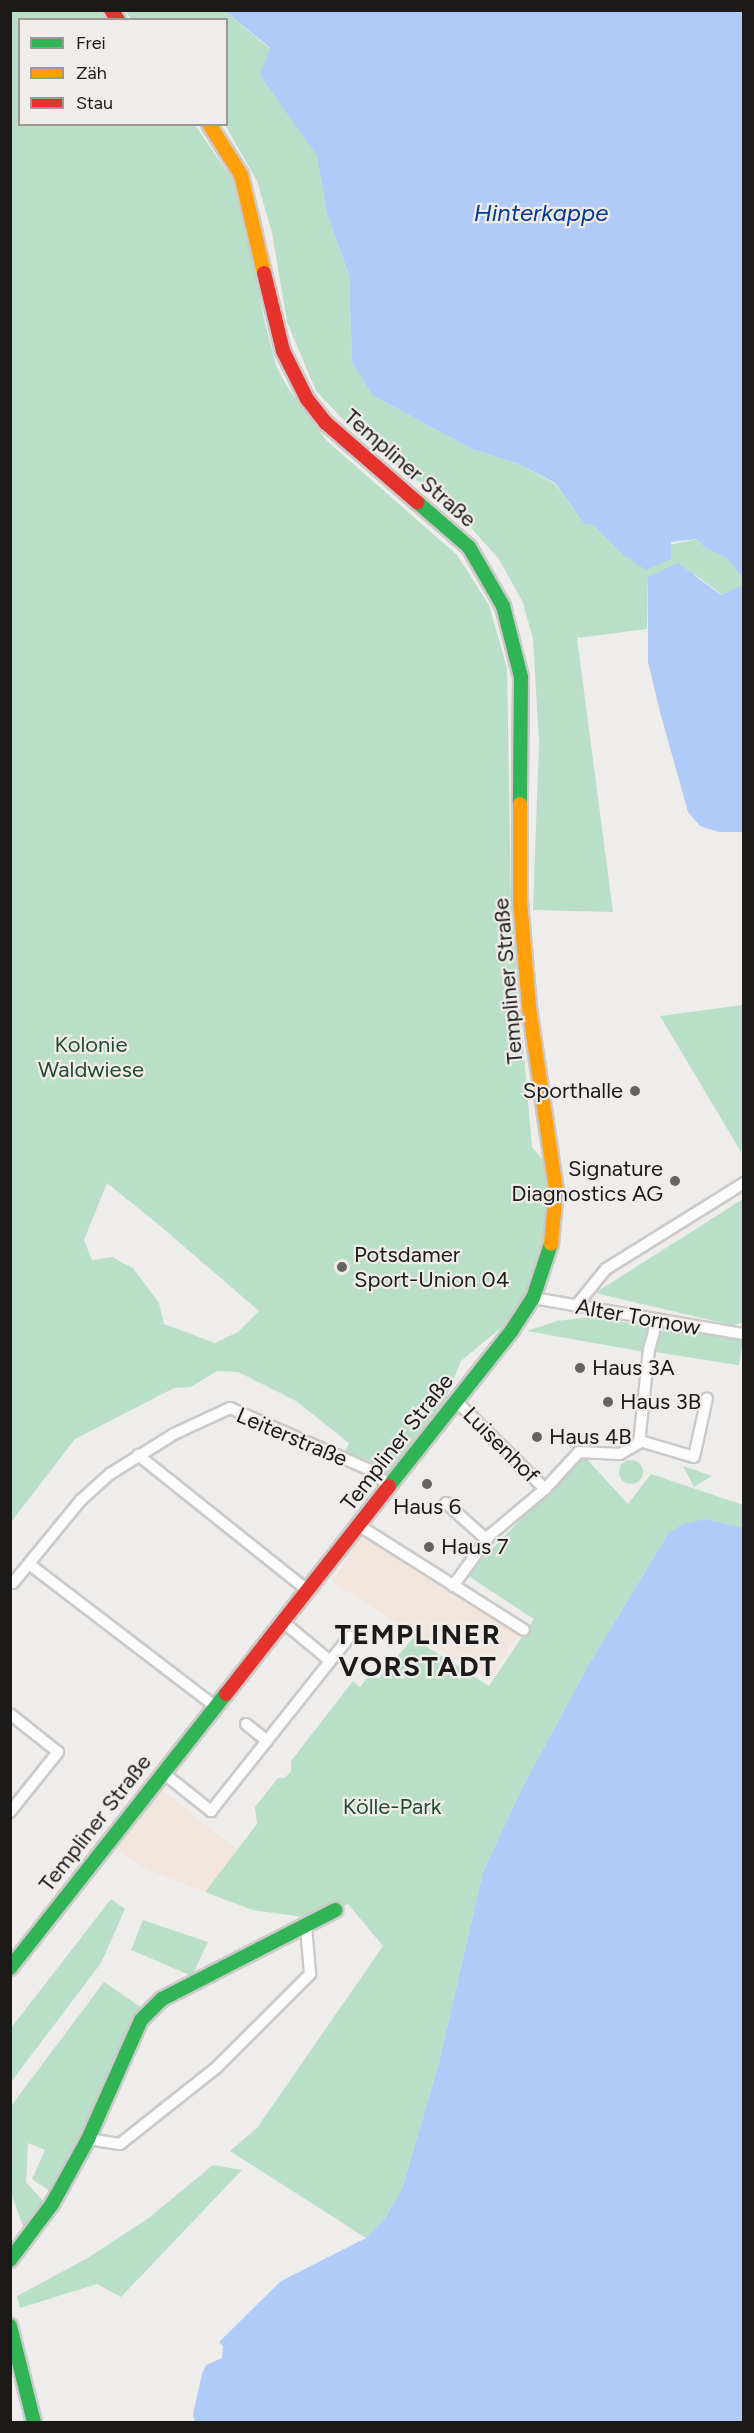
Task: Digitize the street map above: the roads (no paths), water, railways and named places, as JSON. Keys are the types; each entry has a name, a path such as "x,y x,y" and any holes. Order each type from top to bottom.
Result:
{"street":[{"name":"Templiner Straße","path":"10,1968 456,1401 533,1298 548,1257 556,1189 527,985 520,901 521,677 503,606 469,548 340,436 307,399 283,351 241,176 210,126"},
{"path":"576,1306 606,1269 744,1183"},
{"name":"Alter Tornow","path":"533,1298 657,1321 744,1334"},
{"path":"657,1321 649,1350 640,1441 694,1457 707,1398"},
{"name":"Luisenhof","path":"456,1401 545,1489"},
{"name":"Leiterstraße","path":"13,1583 81,1500 138,1455 230,1408 372,1471 389,1486"},
{"name":"Luisenhof","path":"453,1586 487,1540 545,1489 579,1452 620,1454 640,1441"},
{"path":"138,1455 307,1590"},
{"path":"446,1503 487,1540"},
{"path":"358,1525 524,1630"},
{"path":"29,1564 215,1706"},
{"path":"282,1621 330,1661"},
{"path":"162,1772 211,1811 350,1636"},
{"path":"10,1714 58,1752 10,1812"},
{"path":"246,1724 267,1741"},
{"path":"10,2260 52,2204 88,2139 141,2020 162,2000 335,1910"},
{"path":"88,2139 120,2144 217,2067 310,1974 306,1926"},
{"path":"10,2326 34,2422"}],"water":[{"name":"Hinterkappe","path":"225,11 743,11 743,579 728,559 704,547 697,539 671,542 671,559 646,570 622,554 593,525 584,524 555,483 519,464 472,449 372,395 352,362 349,275 327,214 317,156 260,75 270,48"},
{"path":"678,563 721,595 743,585 743,832 719,832 700,826 688,812 660,712 648,662 648,577"},
{"path":"706,1519 744,1528 743,2422 195,2422 193,2414 202,2374 206,2365 222,2358 223,2346 219,2342 281,2281 366,2238 385,2218 402,2189 438,2066 483,1872 522,1788 589,1664 668,1534 683,1524"}],"place":[{"name":"Sporthalle","path":"635,1091"},
{"name":"Signature Diagnostics AG","path":"675,1181"},
{"name":"Potsdamer Sport-Union 04","path":"342,1267"},
{"name":"Haus 3A","path":"580,1368"},
{"name":"Haus 3B","path":"608,1402"},
{"name":"Haus 4B","path":"537,1437"},
{"name":"Haus 6","path":"427,1484"},
{"name":"Haus 7","path":"429,1547"}],"district":[{"name":"TEMPLINER VORSTADT","path":"418,1650"}],"park label":[{"name":"Kolonie Waldwiese","path":"91,1056"},
{"name":"Kölle-Park","path":"392,1807"}]}
